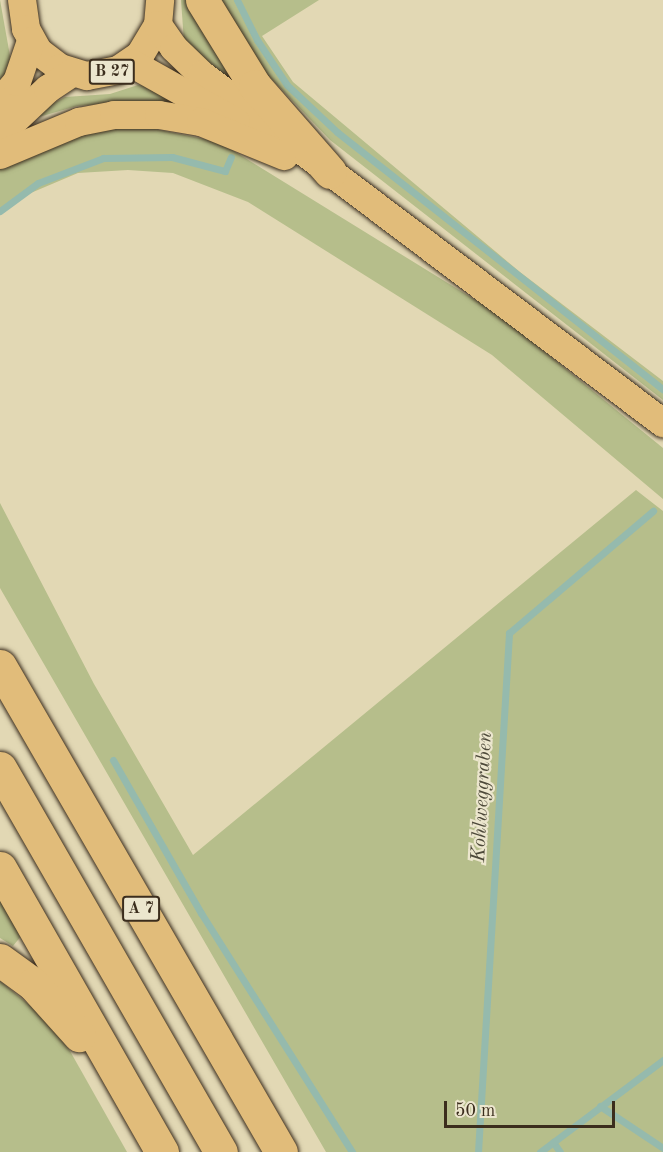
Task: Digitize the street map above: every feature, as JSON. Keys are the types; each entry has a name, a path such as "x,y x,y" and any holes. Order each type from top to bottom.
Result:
{"highway":[{"path":"202,0 255,86 330,172"},
{"name":"A 7","path":"0,666 281,1152"},
{"path":"0,768 221,1152"},
{"path":"0,868 162,1152"},
{"path":"0,960 33,984 74,1029 135,1108"}],"main road":[{"name":"B 27","path":"22,0 23,16 31,41 49,61 72,73 103,74 131,63 148,46 159,13"},
{"path":"159,13 202,75 439,257 663,423"},
{"path":"0,102 17,82 31,41"},
{"path":"131,63 209,105 439,257"},
{"name":"B 27","path":"0,134 48,89 72,73"},
{"path":"0,155 79,122 114,115 159,115 201,122 284,156"}],"green space":[{"path":"0,0 10,56 9,69 0,85"},
{"path":"181,0 190,0 257,105 184,42"},
{"path":"220,0 319,0 262,36 293,82 520,272 663,381 663,400 330,140 261,68"},
{"path":"138,85 155,87 226,120 161,102 137,101 77,106 32,119 30,116 65,97 110,94"},
{"path":"118,128 155,129 219,142 498,314 663,448 663,499 492,355 248,202 173,173 128,170 78,173 26,195 0,213 0,169 54,140"},
{"path":"636,490 663,511 663,1152 326,1152 0,588 0,503 94,684 193,855"},
{"path":"0,898 22,935 13,946 0,938"},
{"path":"0,981 44,1017 70,1051 127,1152 0,1152"}],"waterway":[{"path":"237,0 257,40 287,85 337,132 663,389"},
{"path":"0,211 38,183 103,158 172,157 225,171 231,157"},
{"name":"Kohlweggraben","path":"478,1152 509,633 653,511"},
{"path":"113,760 201,913 352,1152"},
{"path":"540,1152 663,1060"},
{"path":"600,1106 663,1148"},
{"path":"553,1142 560,1152"}]}
